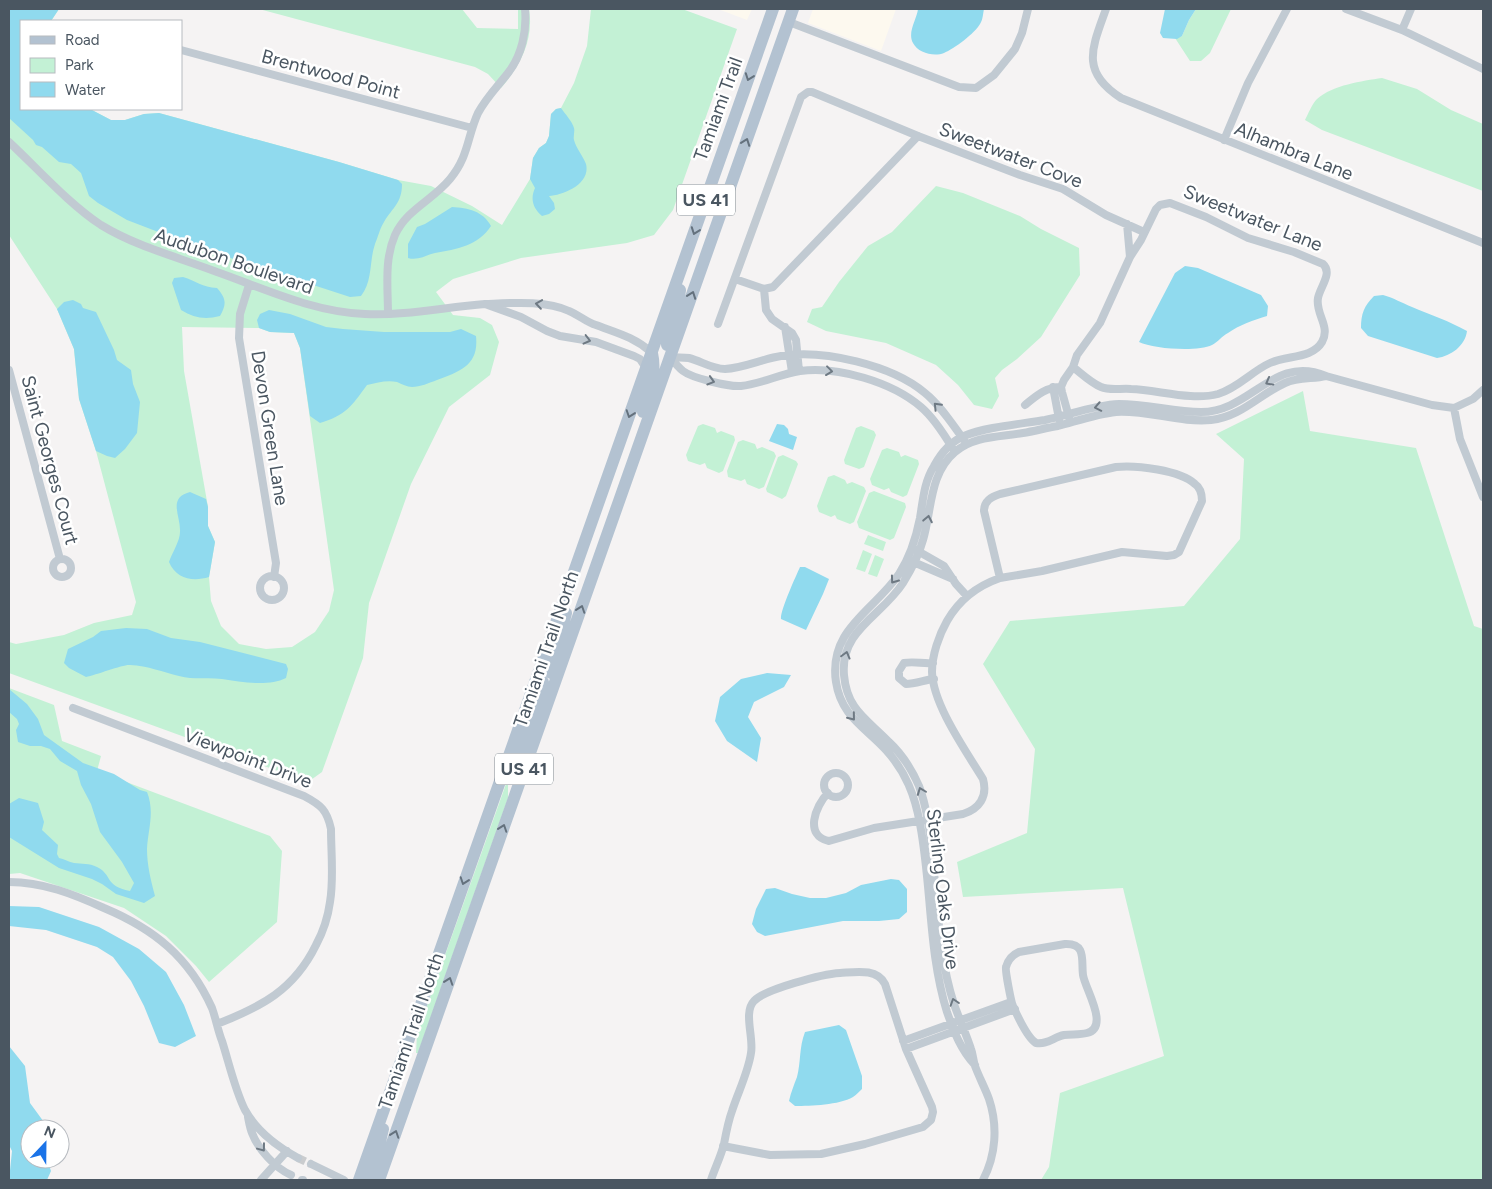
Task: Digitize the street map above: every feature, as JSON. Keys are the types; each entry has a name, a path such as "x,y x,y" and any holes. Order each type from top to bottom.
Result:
{"main road":[{"name":"Tamiami Trail","path":"646,368 774,9"},
{"name":"US 41","path":"789,22 793,9"},
{"name":"Tamiami Trail","path":"670,357 789,22"},
{"path":"670,357 667,340 677,310 684,260"},
{"path":"634,458 647,393 654,372 655,365 651,352"},
{"name":"Tamiami Trail North","path":"379,1180 670,357"},
{"name":"Tamiami Trail North","path":"360,1180 646,368"},
{"path":"555,682 552,677 551,668 562,633 575,569"},
{"path":"516,791 522,748 542,691 543,682 537,676"},
{"path":"371,1180 381,1144 390,1092"}],"street":[{"path":"388,314 387,265 395,235 410,213 440,190 455,173 467,151 472,128 486,100 508,73 520,52 525,26 525,9"},
{"path":"789,22 959,87 976,88 994,75 1015,49 1022,33 1028,9"},
{"name":"Alhambra Lane","path":"1106,9 1096,36 1093,70 1108,90 1121,98 1483,243"},
{"path":"1224,140 1248,83 1287,9"},
{"path":"1346,9 1402,30 1483,69"},
{"path":"1402,30 1411,9"},
{"name":"Brentwood Point","path":"182,50 472,128"},
{"name":"Sweetwater Cove","path":"718,324 802,97 808,92 1020,175 1063,189 1106,215 1144,232"},
{"name":"Sweetwater Cove","path":"764,289 773,287 918,136"},
{"name":"Audubon Boulevard","path":"9,142 70,200 100,224 139,244 249,285 323,308 353,313 388,314 524,302 559,307 570,311 584,321 639,341 651,352"},
{"name":"Sweetwater Lane","path":"1057,387 1073,367 1077,355 1100,323 1130,257 1157,207 1164,203 1170,203 1206,217 1248,238 1294,252 1326,265 1328,273 1317,302 1325,328 1323,340 1317,348 1311,352 1280,359 1258,369 1227,390 1206,396 1104,388 1096,385 1073,367"},
{"name":"Sweetwater Lane","path":"1127,224 1130,257"},
{"path":"735,279 764,289 766,310 772,319 792,332 796,340 798,354 796,372"},
{"name":"Devon Green Lane","path":"249,285 240,314 239,338 276,563 274,576"},
{"name":"Audubon Boulevard","path":"485,304 521,317 560,336 596,342 634,356 640,359 646,368"},
{"path":"785,327 789,355 796,372"},
{"path":"670,357 689,358 722,369 789,355 817,355 844,360 889,373 909,382 925,393 942,410 967,444"},
{"path":"670,357 684,372 730,386 741,386 796,372 821,370 867,379 889,386 922,407 953,448"},
{"path":"1280,359 1286,378"},
{"name":"Saint Georges Court","path":"9,370 60,559"},
{"name":"Sterling Oaks Drive","path":"975,1065 964,1053 953,1028 943,998 935,964 924,799 908,766 892,744 855,709 846,689 844,672 846,655 854,636 896,592 928,520 935,482 953,448 962,437 979,432 1117,404 1194,412 1219,410 1238,402 1264,384 1286,378 1326,376 1432,405 1454,408"},
{"name":"Sterling Oaks Drive","path":"953,448 977,440 1060,425 1116,412 1193,420 1221,418 1239,412 1286,378"},
{"path":"1024,405 1044,390 1057,387"},
{"path":"1057,387 1071,422"},
{"path":"1057,387 1060,425"},
{"path":"1483,390 1472,399 1454,408 1460,439 1483,497"},
{"path":"828,793 820,802 813,823 817,834 824,840 834,840 874,828 970,811 980,804 985,791 983,779 940,702 932,672 937,645 944,626 954,609 966,596 985,584 1000,578 1042,571 1122,552 1174,555 1182,548 1201,505 1202,497 1200,490 1193,482 1168,472 1122,466 992,497 986,503 984,512 1000,578"},
{"path":"915,550 944,566 966,596"},
{"path":"911,561 952,579"},
{"path":"933,663 922,664 912,661 904,663 899,671 899,678 906,684 914,684 923,680 934,680"},
{"name":"Viewpoint Drive","path":"73,708 304,796 323,808 329,818 331,829 330,900 321,934 309,959 297,976 280,992 245,1013 217,1024"},
{"name":"Sterling Oaks Drive","path":"924,820 946,978 972,1051 975,1065 989,1099 994,1121 992,1157 989,1169 983,1180"},
{"path":"9,882 62,890 112,911 148,930 178,956 204,992 213,1010 242,1103 247,1112 257,1126 274,1142 298,1158"},
{"path":"1065,944 1072,945 1080,950 1084,982 1097,1013 1097,1023 1094,1029 1087,1033 1064,1035 1039,1044 1030,1038 1013,1006 1006,970 1012,956 1019,952 1065,944"},
{"path":"711,1180 751,1052 748,1012 753,1001 758,997 818,977 840,973 871,973 881,978 885,984 904,1045 932,1107 933,1112 930,1120 923,1127 865,1144 821,1154 770,1155 723,1146"},
{"path":"904,1045 1013,1006"},
{"path":"247,1112 252,1133 261,1147 276,1164 291,1175"},
{"path":"261,1180 287,1151"},
{"path":"310,1164 344,1180"}],"shaded area":[{"path":"718,9 752,9 747,20"},
{"path":"813,9 896,9 881,51 808,23"}],"green space":[{"path":"9,9 59,9 52,20 20,20 20,110 92,110 111,120 125,120 144,114 159,113 398,180 431,186 472,206 502,225 530,179 533,158 539,148 546,143 549,136 551,114 556,109 561,108 574,83 587,46 591,9 682,9 737,29 673,210 654,235 627,243 521,258 453,279 436,292 453,315 480,318 492,325 499,342 490,375 449,407 411,484 369,603 363,658 322,772 308,782 9,673 9,642 16,644 64,635 94,623 132,615 136,602 96,451 79,399 74,349 57,309 9,235","holes":["182,327 259,328 270,332 294,333 300,348 334,590 329,611 315,632 292,647 266,649 239,644 221,626 211,601 209,577 215,542 208,526 208,507 184,371"]},
{"path":"259,9 462,9 477,28 518,29 518,9 529,9 530,31 520,61 501,88 488,74 475,67"},
{"path":"1196,9 1231,9 1210,53 1201,61 1190,61 1175,38 1182,36"},
{"path":"1382,78 1417,89 1451,110 1483,124 1483,191 1322,130 1305,120 1315,101 1331,90 1348,84"},
{"path":"936,186 963,193 1020,216 1079,248 1080,275 1041,337 995,378 999,396 992,409 974,405 958,385 936,365 886,343 826,331 807,322 812,309 822,307 868,246 892,232"},
{"path":"1303,391 1310,431 1416,448 1474,626 1483,629 1483,1180 1041,1180 1049,1167 1060,1093 1164,1056 1123,888 963,897 957,862 1027,833 1035,749 983,664 1010,621 1184,606 1240,539 1244,459 1216,434"},
{"path":"703,424 715,428 717,433 721,431 734,436 735,440 723,471 719,473 707,468 705,463 700,465 688,461 686,455 698,426"},
{"path":"861,426 874,431 876,435 864,467 859,469 845,464 844,460 856,428"},
{"path":"743,440 755,444 757,449 762,447 774,452 776,456 764,487 759,489 747,484 745,479 741,481 728,477 727,471 738,442"},
{"path":"887,448 899,452 901,457 905,455 918,460 919,464 907,495 903,497 891,492 889,488 884,490 872,485 870,479 882,450"},
{"path":"783,455 796,461 798,464 786,496 782,499 767,492 766,489 778,457"},
{"path":"834,475 845,480 847,484 852,482 864,487 866,491 854,522 850,524 837,519 835,515 831,517 819,512 817,506 828,477"},
{"path":"874,491 905,503 906,507 894,538 890,540 859,528 857,522 869,493"},
{"path":"868,535 886,542 883,551 864,544"},
{"path":"863,550 872,554 865,572 856,569"},
{"path":"875,555 884,559 877,577 868,574"},
{"path":"9,688 54,705 62,741 101,756 97,771 270,836 282,851 277,922 209,982 166,936 124,908 20,873 9,874"},
{"path":"506,784 508,784 508,798 418,1053 416,1053 417,1034"}],"water":[{"path":"9,9 59,9 52,20 20,20 20,110 92,110 111,120 125,120 144,114 159,113 398,180 402,184 402,190 380,230 373,250 365,290 361,296 350,297 200,248 127,220 89,196 81,173 71,164 59,162 42,147 36,145 9,118"},
{"path":"918,9 984,9 981,22 974,32 953,48 936,55 922,52 911,39"},
{"path":"1165,9 1196,9 1182,36 1177,39 1163,38 1160,33"},
{"path":"561,108 573,125 574,140 586,164 586,171 580,183 575,187 549,196 554,203 555,209 549,214 542,216 536,210 533,200 535,188 530,179 533,158 539,148 546,143 549,136 551,114 556,109"},
{"path":"452,207 474,211 484,217 491,226 480,238 466,246 419,258 408,258 408,244 417,227"},
{"path":"1185,266 1198,268 1261,295 1268,306 1267,316 1237,328 1214,344 1205,347 1176,349 1139,342 1175,273"},
{"path":"183,277 217,288 225,301 220,316 200,318 181,310 172,283 174,278"},
{"path":"1383,295 1447,321 1467,331 1466,336 1460,346 1452,353 1437,358 1368,336 1361,328 1364,310 1374,296"},
{"path":"73,300 81,304 83,308 96,312 117,360 131,370 133,384 140,402 137,433 125,449 115,458 96,451 79,399 74,349 57,309 64,302"},
{"path":"269,310 290,314 326,327 343,329 384,332 450,332 461,329 476,336 475,354 467,366 461,370 428,384 415,387 393,381 367,385 347,409 336,417 320,423 310,416 300,348 294,333 270,332 259,328 257,320 260,314"},
{"path":"777,424 784,425 788,429 789,434 797,437 793,450 769,441"},
{"path":"190,492 206,499 208,526 215,542 209,577 197,579 181,576 172,568 169,562 180,536 177,503 183,495"},
{"path":"800,567 805,567 829,579 806,630 781,619"},
{"path":"126,628 147,629 171,638 200,642 286,664 288,669 286,678 263,683 217,678 190,678 130,665 86,677 69,668 64,663 68,649 101,631"},
{"path":"767,673 791,675 784,687 754,702 748,717 761,738 757,762 727,741 715,721 720,697 741,679"},
{"path":"9,689 27,704 38,719 44,735 83,763 114,774 140,790 147,792 151,814 147,855 155,896 144,903 116,894 92,879 59,868 9,837 9,804 19,798 38,803 44,822 42,830 58,845 57,854 59,858 97,867 105,873 112,883 122,889 130,891 134,883 122,862 100,832 77,771 60,761 50,749 18,742 16,730 19,724 17,719 9,712"},
{"path":"891,879 899,880 907,889 907,912 899,919 843,921 765,936 757,932 752,924 756,909 766,889 775,888 810,898 826,898 846,893 861,885"},
{"path":"9,906 39,907 99,927 139,949 166,972 184,1005 196,1036 175,1047 159,1043 144,1006 131,981 113,957 97,947 46,930 9,926"},
{"path":"839,1025 846,1030 862,1076 862,1089 853,1097 840,1102 795,1106 789,1101 797,1077 805,1032"},
{"path":"9,1046 25,1066 30,1103 42,1119 20,1119 20,1169 50,1169 47,1180 9,1180 12,1151 9,1145"}],"tunnel":[{"path":"298,1158 311,1164"}]}
